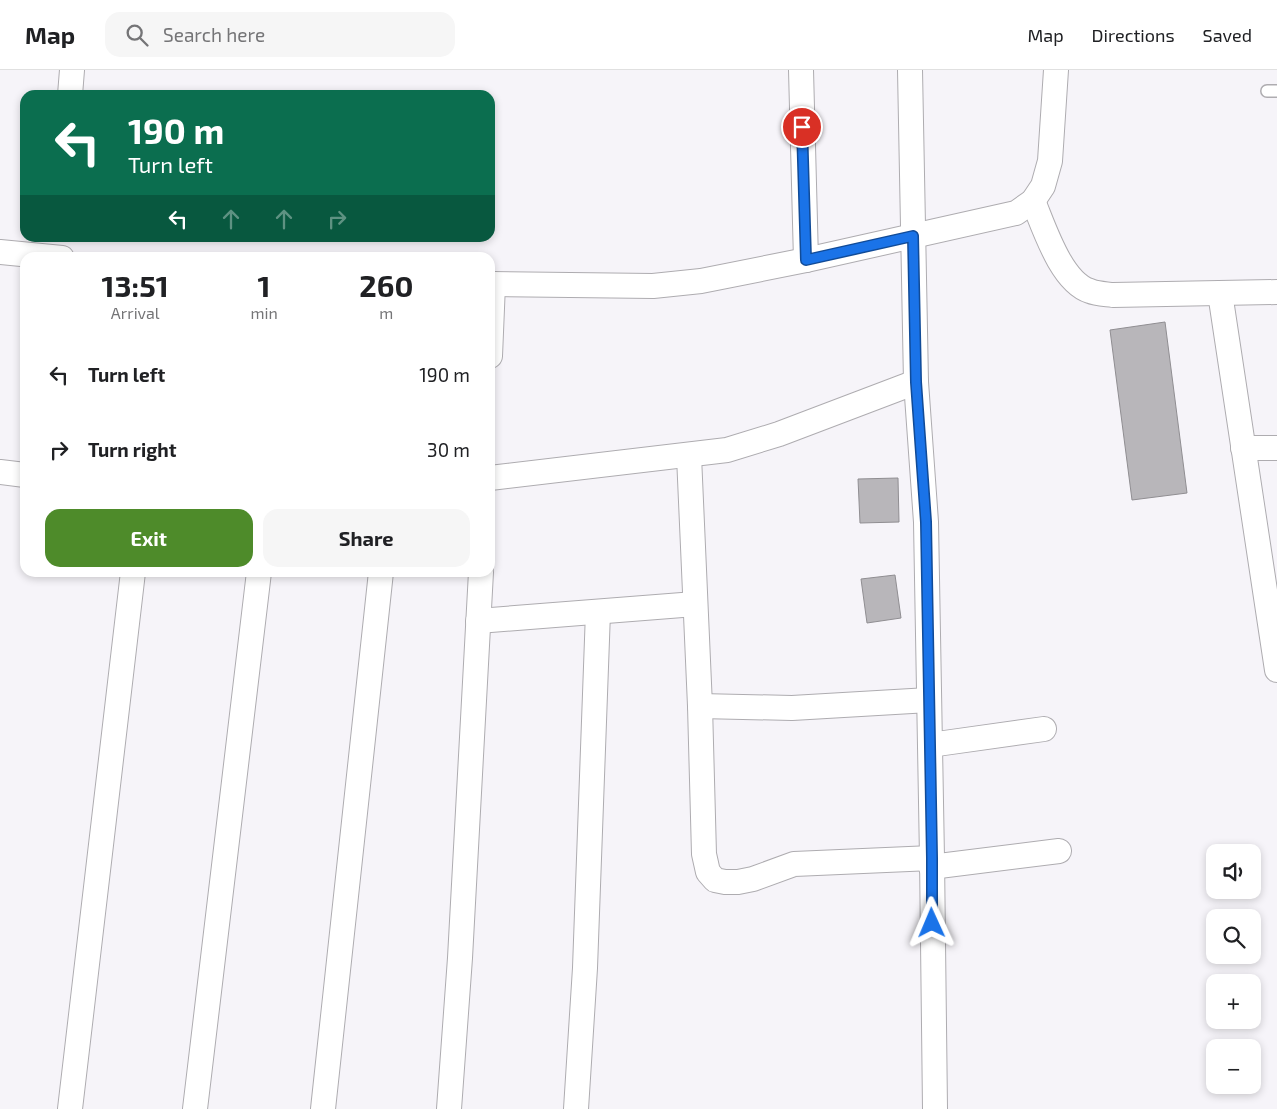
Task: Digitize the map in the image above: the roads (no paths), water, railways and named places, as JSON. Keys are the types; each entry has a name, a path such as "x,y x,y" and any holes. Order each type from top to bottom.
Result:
{"street":[{"path":"70,90 72,70"},
{"path":"801,70 806,260"},
{"path":"910,70 916,382 926,522 935,1109"},
{"path":"495,284 653,286 701,281 806,260 1016,213 1033,201 1044,186 1050,161 1056,70"},
{"path":"1033,201 1059,262 1075,282 1089,291 1113,295 1277,292"},
{"path":"0,252 20,254"},
{"path":"1220,293 1243,448 1271,597 1277,670"},
{"path":"495,477 689,456 736,448 779,434 916,382"},
{"path":"1243,448 1277,448"},
{"path":"689,456 700,706 704,854 708,872 715,880 738,882 753,879 794,864 932,863 1059,851"},
{"path":"0,472 20,474"},
{"path":"70,1109 132,577"},
{"path":"195,1109 258,577"},
{"path":"323,1109 380,577"},
{"path":"449,1109 460,958 481,577"},
{"path":"478,621 695,604"},
{"path":"576,1109 585,968 598,612"},
{"path":"700,706 792,708 929,700"},
{"path":"930,745 1044,729"}]}
